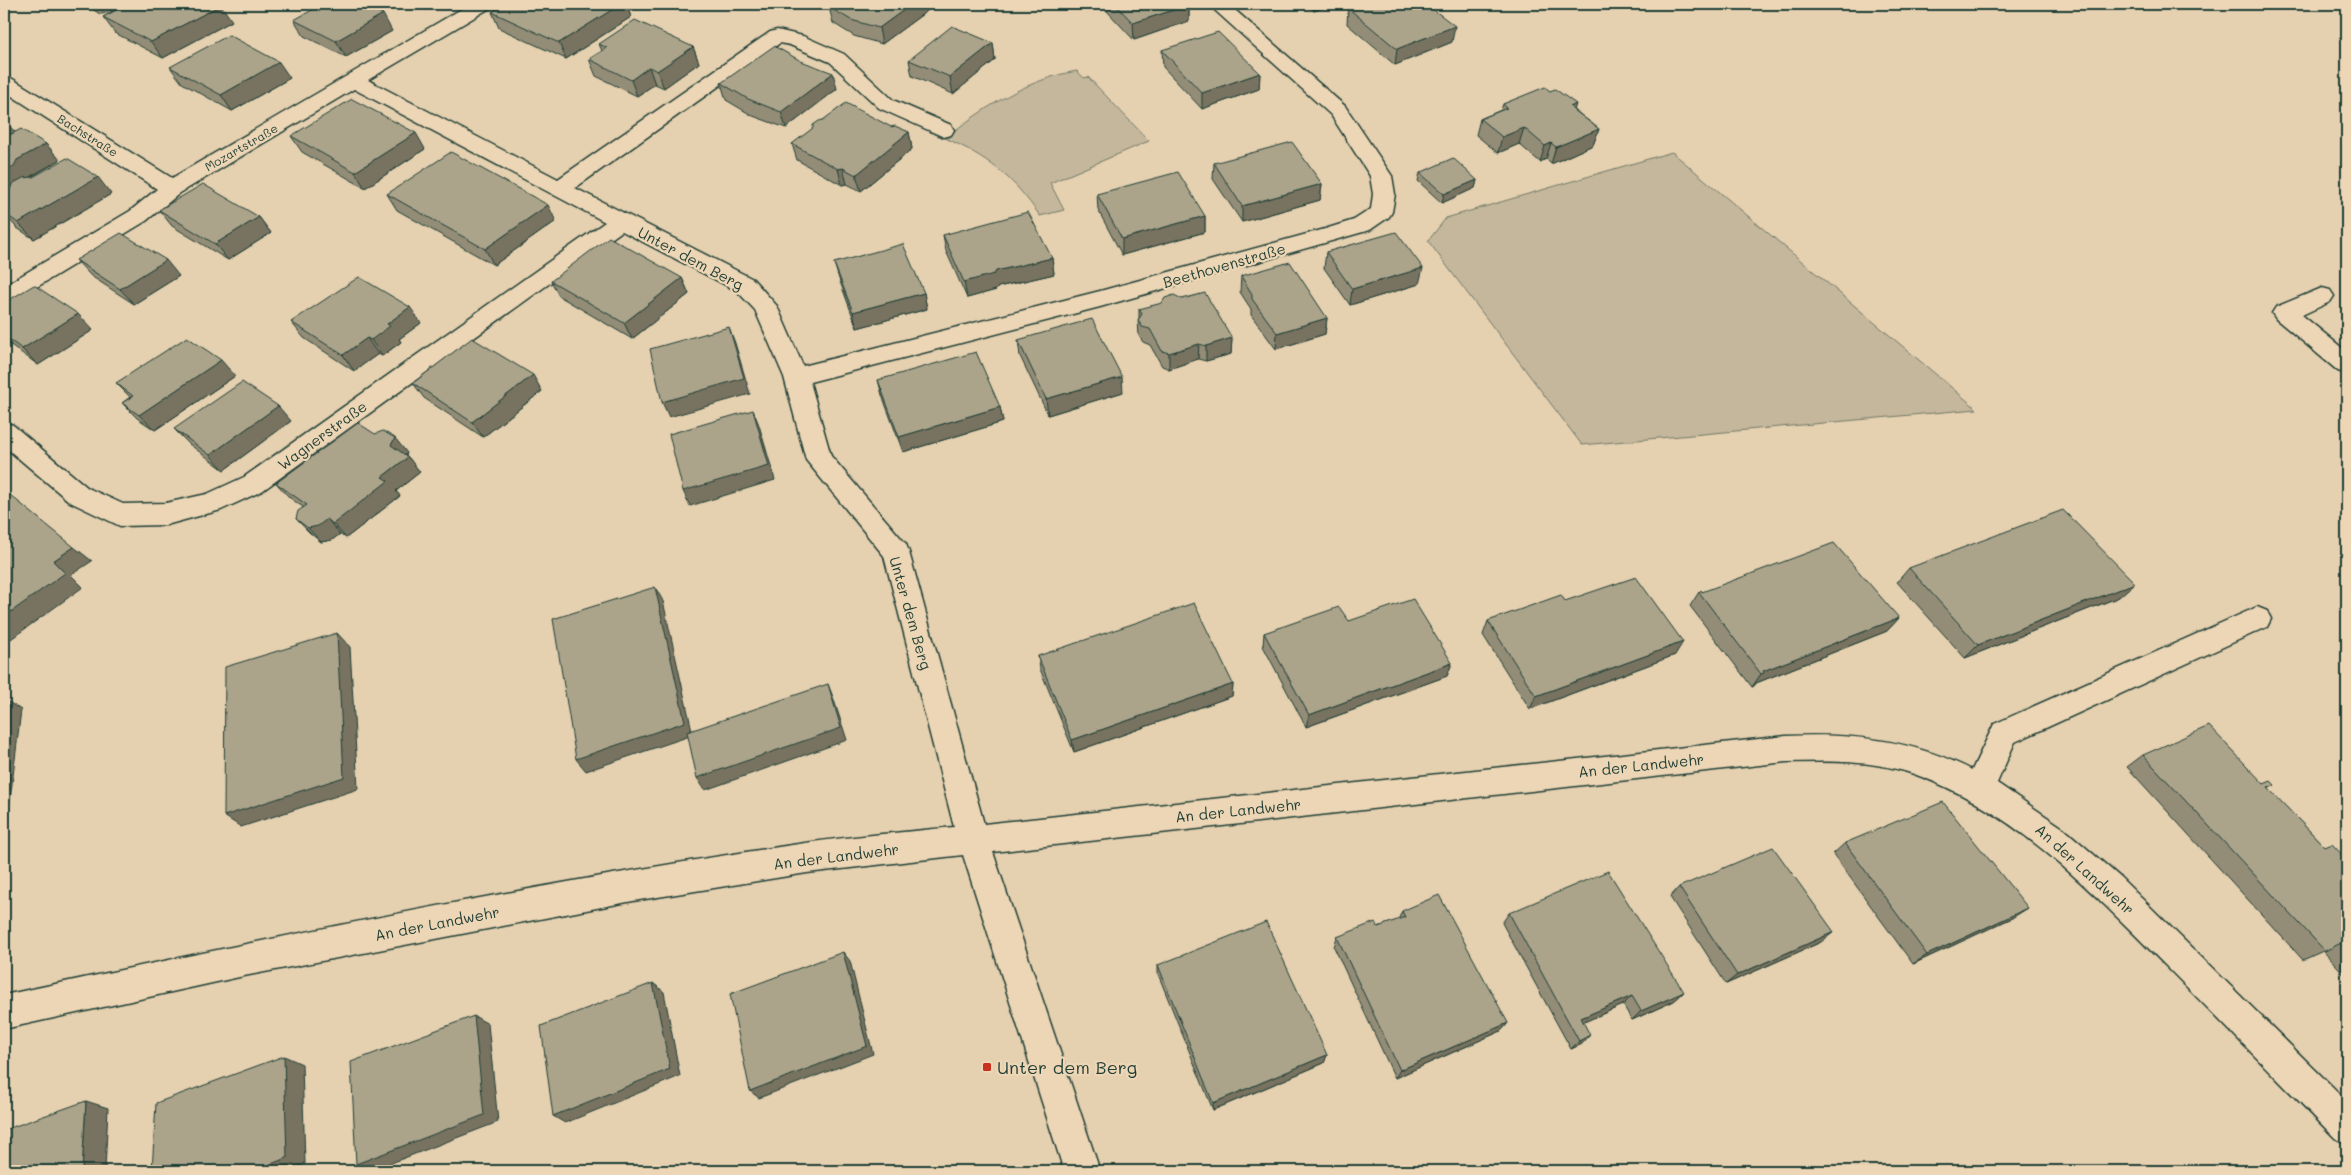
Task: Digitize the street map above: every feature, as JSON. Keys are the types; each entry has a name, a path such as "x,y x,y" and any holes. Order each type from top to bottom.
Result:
{"street":[{"name":"Mozartstraße","path":"4,296 138,216 172,188 483,4"},
{"name":"Beethovenstraße","path":"796,377 1100,299 1332,234 1362,225 1381,212 1384,194 1380,176 1338,111 1217,4"},
{"path":"559,189 777,36 796,40 837,58 886,104 944,130"},
{"name":"Unter dem Berg","path":"354,81 745,285 765,306 796,377 820,460 896,552 973,840 1081,1171"},
{"name":"Bachstraße","path":"4,82 172,188"},
{"name":"Wagnerstraße","path":"4,432 79,495 120,515 166,514 212,503 253,484 621,221"},
{"path":"2322,296 2284,313 2347,365"},
{"path":"1979,789 2004,733 2258,619"},
{"name":"An der Landwehr","path":"4,1012 244,960 634,886 807,858 1786,749 1826,748 1878,752 1916,761 1950,774 2024,816 2070,852 2230,1006 2347,1126"}],"shaded area":[{"path":"1077,71 1084,78 1088,77 1149,141 1050,183 1064,210 1040,216 1009,179 987,161 945,138 1007,96 1041,81"},
{"path":"1672,152 1977,409 1582,445 1428,241 1446,218"}],"building":[{"path":"128,4 221,5 151,42 103,17"},
{"path":"323,4 361,4 383,14 336,41 294,20"},
{"path":"505,4 621,4 559,43 492,12"},
{"path":"833,4 912,4 879,28 851,20 829,7"},
{"path":"1115,4 1188,4 1189,5 1133,23"},
{"path":"1360,4 1426,4 1455,26 1397,49 1348,8"},
{"path":"635,20 693,47 657,71 649,67 631,80 589,59 607,48 599,44"},
{"path":"952,26 993,43 950,77 909,60"},
{"path":"1218,32 1260,73 1202,93 1162,50"},
{"path":"229,35 279,62 221,95 170,67"},
{"path":"774,46 801,61 833,73 781,112 748,99 721,83"},
{"path":"1545,87 1550,91 1555,89 1576,104 1570,107 1599,129 1556,147 1551,143 1545,146 1524,128 1502,137 1480,119 1507,108 1503,104"},
{"path":"352,99 416,133 355,172 291,136"},
{"path":"846,103 891,127 895,126 909,132 856,175 843,168 838,169 792,144 813,128 813,125"},
{"path":"21,129 46,144 17,160 14,166 4,171 4,138"},
{"path":"1292,142 1322,184 1242,206 1214,163"},
{"path":"451,152 548,205 485,249 387,194"},
{"path":"67,158 98,177 18,223 4,213 6,202 4,201 4,193 10,190 12,184 23,178 33,177"},
{"path":"1453,158 1477,180 1444,194 1420,173"},
{"path":"1178,172 1205,216 1122,239 1097,194"},
{"path":"203,184 259,217 215,244 159,210"},
{"path":"1028,212 1052,258 996,271 994,274 964,282 943,235"},
{"path":"1396,232 1423,268 1352,289 1326,252"},
{"path":"121,233 166,260 120,289 76,260"},
{"path":"609,237 682,278 624,323 551,281"},
{"path":"903,244 924,293 853,312 834,263"},
{"path":"1290,262 1327,318 1277,333 1252,299 1252,294 1241,276"},
{"path":"359,277 410,307 387,324 390,326 371,340 367,338 343,355 291,322"},
{"path":"34,285 78,314 22,349 4,336 4,303"},
{"path":"1205,293 1232,338 1206,346 1199,344 1169,353 1162,351 1150,329 1142,327 1138,320 1142,314 1139,309 1162,303 1165,298 1174,295 1182,299"},
{"path":"1092,319 1122,377 1046,399 1018,340"},
{"path":"729,327 744,378 662,402 650,349"},
{"path":"187,337 221,360 139,415 122,403 133,396 116,383"},
{"path":"472,338 533,375 472,422 413,383"},
{"path":"976,352 1000,407 899,437 878,380"},
{"path":"242,382 278,406 210,455 174,429"},
{"path":"753,410 769,466 683,491 669,434"},
{"path":"358,423 375,434 383,431 395,438 391,445 408,457 382,477 388,481 333,524 327,519 318,526 308,528 296,519 298,511 307,505 276,483"},
{"path":"10,495 74,547 53,561 65,573 4,617 4,500"},
{"path":"2063,510 2135,583 1978,645 1909,568"},
{"path":"1834,543 1899,618 1763,671 1764,673 1761,674 1699,592"},
{"path":"1636,577 1683,642 1536,696 1488,621 1561,595 1565,601"},
{"path":"655,587 685,722 576,759 553,619"},
{"path":"1413,599 1452,663 1309,715 1264,633 1339,607 1349,621"},
{"path":"1194,603 1233,684 1072,740 1038,656"},
{"path":"337,633 344,777 224,816 225,667"},
{"path":"828,684 841,728 697,778 687,732"},
{"path":"2209,726 2264,784 2271,781 2275,785 2268,788 2325,847 2332,844 2347,860 2347,943 2345,941 2325,951 2143,755"},
{"path":"1943,802 2028,908 1927,955 1845,843"},
{"path":"1773,847 1834,932 1737,975 1679,887"},
{"path":"1608,871 1684,992 1641,1011 1632,996 1581,1018 1590,1035 1579,1041 1509,913"},
{"path":"1439,895 1508,1023 1400,1070 1337,937 1375,922 1378,927 1405,917 1402,911"},
{"path":"1266,922 1327,1055 1213,1103 1158,965"},
{"path":"843,952 867,1046 750,1091 730,994"},
{"path":"653,983 670,1069 553,1116 541,1026"},
{"path":"474,1016 484,1115 356,1164 351,1062"},
{"path":"284,1056 287,1158 252,1171 152,1171 156,1103"},
{"path":"86,1101 82,1171 4,1171 4,1130"}],"place":[{"name":"Unter dem Berg","path":"987,1067"}]}
